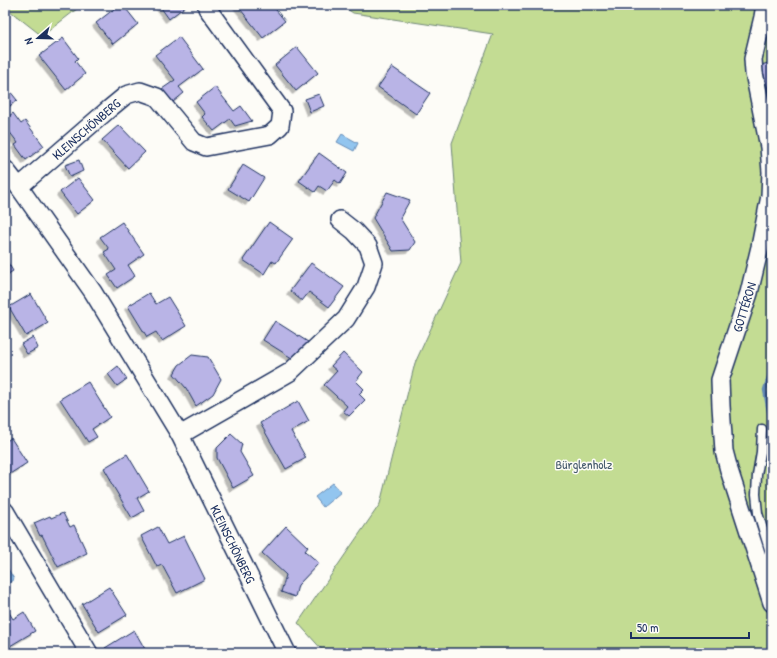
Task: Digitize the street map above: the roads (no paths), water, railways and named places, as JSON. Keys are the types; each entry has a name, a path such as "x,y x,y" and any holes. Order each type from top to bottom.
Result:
{"street":[{"name":"GOTTÉRON","path":"765,5 753,59 754,73 769,146 771,172 770,196 749,293 720,380 720,406 724,451 729,470 772,603"},
{"name":"KLEINSCHÖNBERG","path":"20,187 126,95 140,91 157,97 194,142 206,147 270,134 280,126 282,111 207,8"},
{"name":"KLEINSCHÖNBERG","path":"5,169 20,187 93,292 180,435 287,653"},
{"path":"180,435 290,372 346,319 366,287 374,263 368,246 354,231 340,220"},
{"path":"5,510 89,653"}],"lane":[{"path":"762,429 761,452 756,475 756,494 758,513 769,550 769,563 762,573"}],"water":[{"path":"342,134 358,143 354,151 337,142"},
{"path":"333,483 341,492 323,507 315,497"},
{"path":"5,564 14,579 6,585 5,583"}],"waterway":[{"path":"772,368 765,390 772,427"}],"park label":[{"name":"Bürglenholz","path":"584,464"}]}
